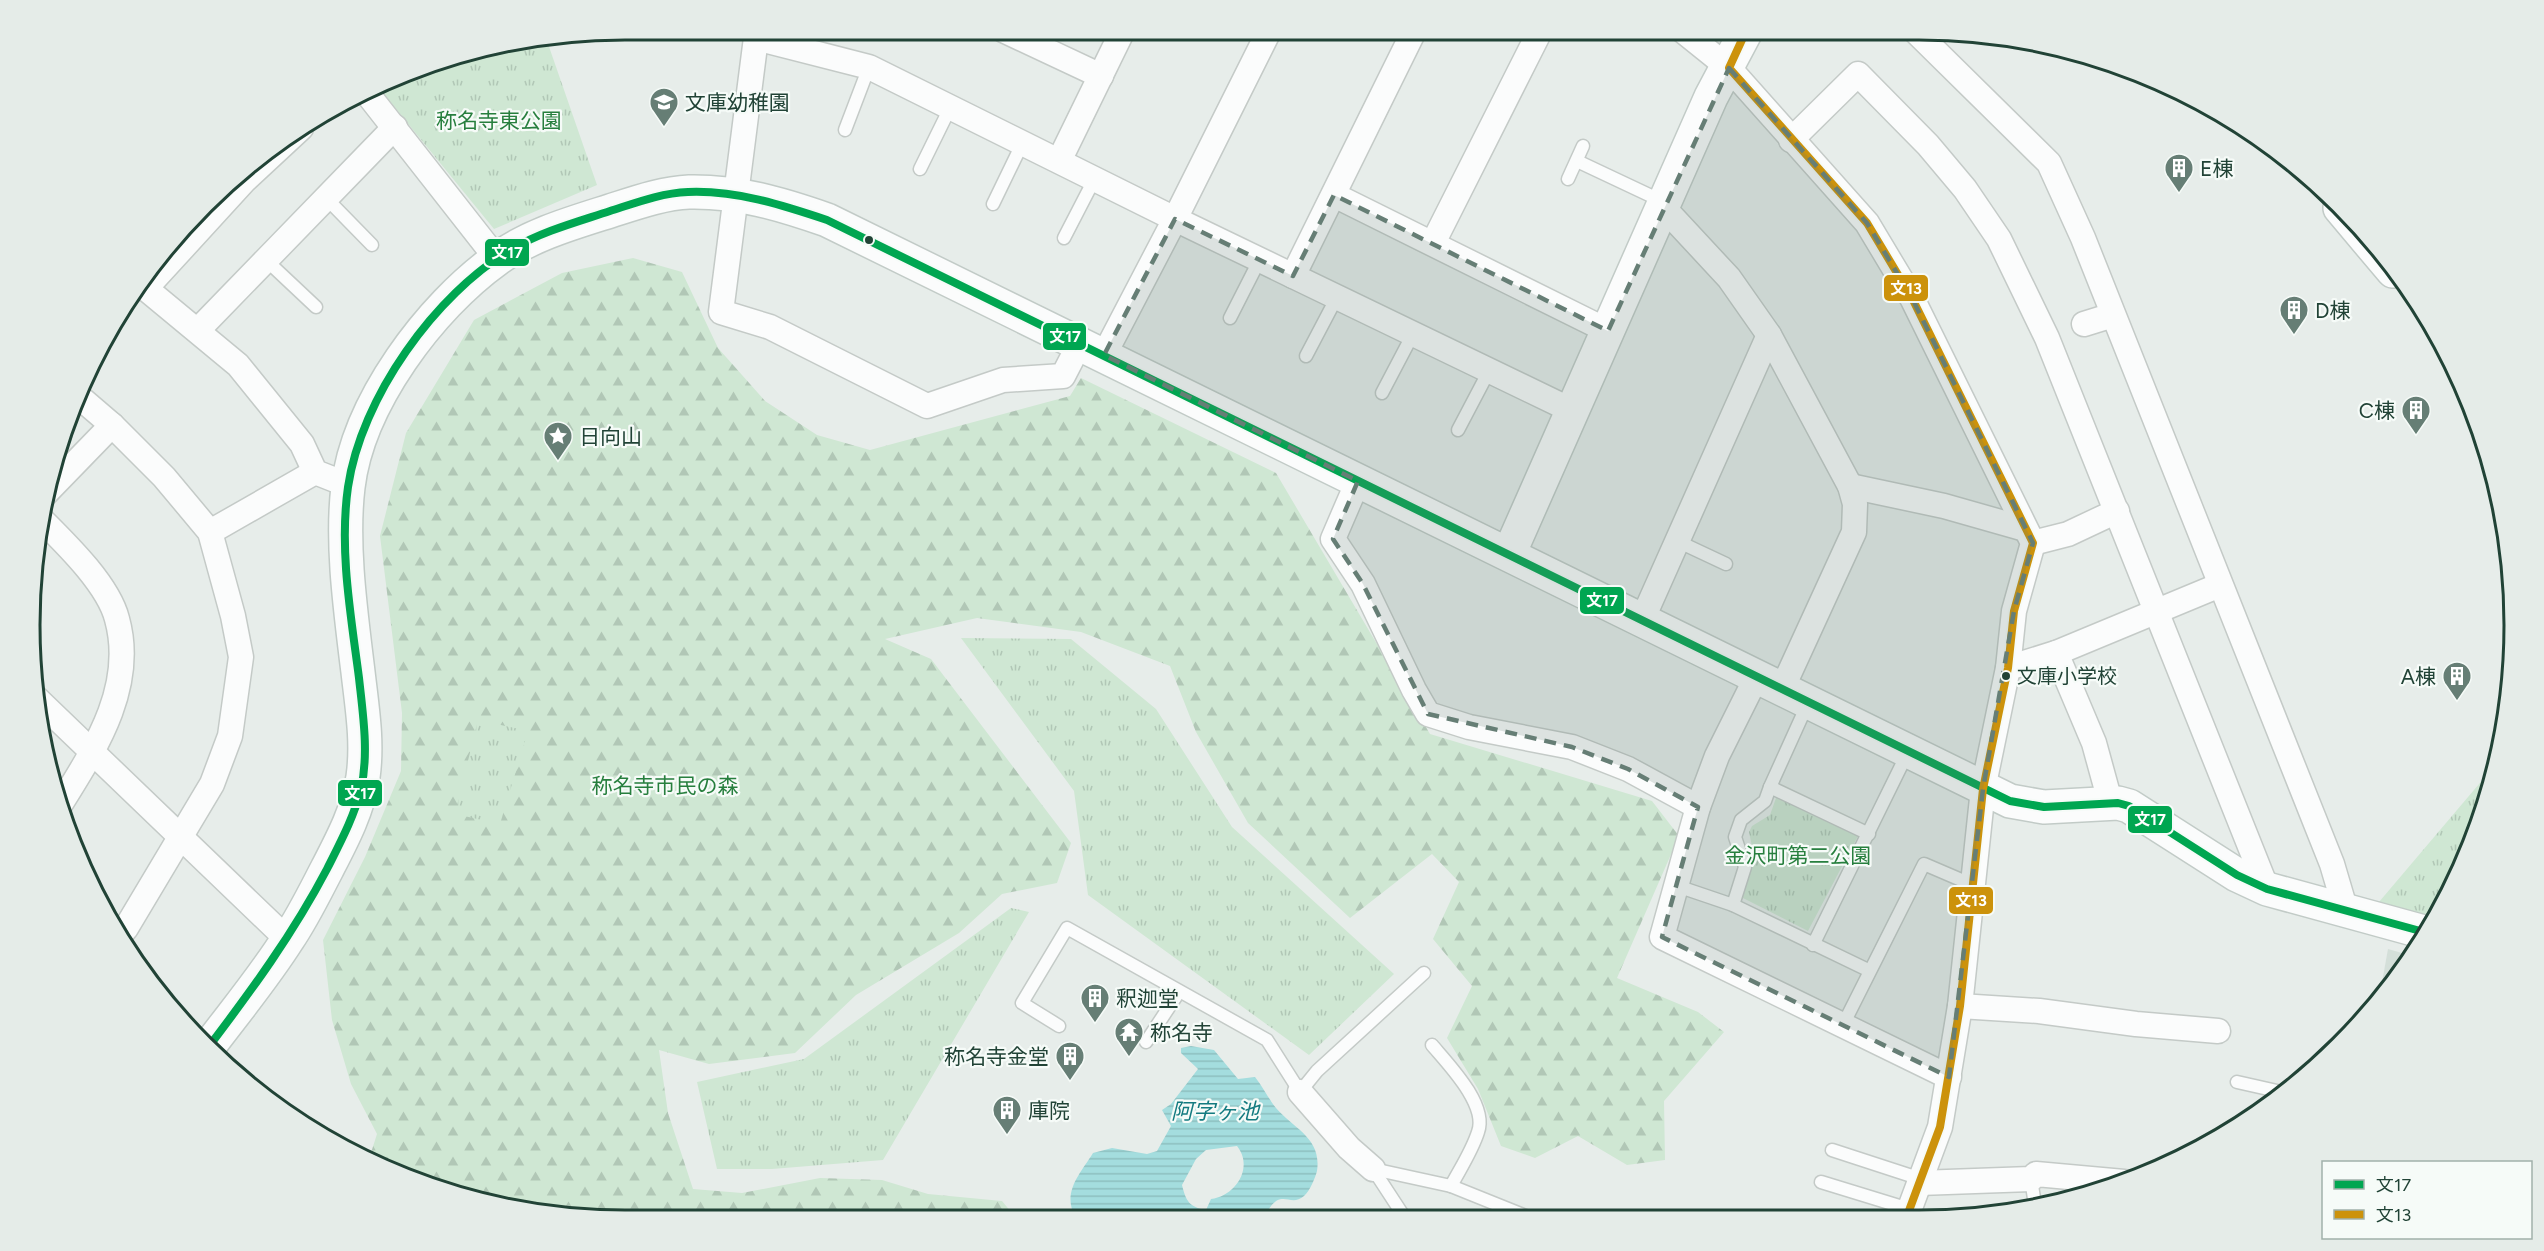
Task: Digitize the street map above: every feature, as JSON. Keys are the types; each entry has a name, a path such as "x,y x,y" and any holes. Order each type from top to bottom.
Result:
{"street":[{"path":"756,40 721,312 770,327 927,406 1003,380 1063,376 1092,349 1175,219 1264,40"},
{"path":"777,40 869,67 1060,159 1175,219 1573,411"},
{"path":"1024,40 1101,76"},
{"path":"1060,159 1118,40"},
{"path":"1293,276 1410,40"},
{"path":"1433,243 1535,40"},
{"path":"1694,40 1729,68 1867,223 1912,298 2029,536 2014,611 2008,668 1983,789 1960,1006 1949,1077 1940,1127 1909,1210"},
{"path":"1509,554 1712,97 1742,40"},
{"path":"1924,40 2049,163 2113,315 2332,864 2345,908"},
{"path":"1791,140 1858,74 1928,145 1965,189 1999,239 2047,338 2154,611 2267,889"},
{"path":"372,99 497,259"},
{"path":"198,330 395,127"},
{"path":"213,1040 288,940 348,829 363,777 364,728 348,546 348,485 357,448 383,389 416,339 457,293 497,259 566,225 633,203 685,192 736,194 770,200 827,220 1358,481 1643,618 1782,690 2010,801 2044,807 2111,805 2118,802 2129,806 2237,875 2267,889 2345,908 2418,930"},
{"path":"180,247 232,194"},
{"path":"1334,195 1608,331"},
{"path":"1664,205 1730,278 1769,335 1850,486 1855,504 1854,532 1782,690 1718,756 1698,807 1662,937 1949,1077"},
{"path":"147,289 198,330 245,373 302,444 315,472 348,485"},
{"path":"2084,324 2113,315"},
{"path":"1643,618 1769,335"},
{"path":"85,402 112,425 164,477 210,532 233,616 241,657 230,736 212,784 125,929"},
{"path":"59,480 112,425"},
{"path":"210,532 315,472"},
{"path":"1358,481 1333,539 1363,584 1428,714 1469,727 1572,747 1628,770 1698,807"},
{"path":"1850,486 1944,506 2029,536 2068,534 2117,512"},
{"path":"49,528 89,572 117,618 121,658 116,702 93,752 66,795"},
{"path":"2008,668 2056,653 2220,585"},
{"path":"2056,653 2094,743 2111,805"},
{"path":"47,708 288,940"},
{"path":"1960,1006 2039,1011 2136,1024 2218,1031"},
{"path":"1300,1092 1349,1148 1373,1168"},
{"path":"1920,1181 2031,1179 2036,1174 2103,1180"}],"lane":[{"path":"845,130 869,67"},
{"path":"920,168 951,106"},
{"path":"993,204 1023,142"},
{"path":"1568,179 1583,146"},
{"path":"1576,161 1664,205"},
{"path":"1064,238 1095,178"},
{"path":"326,198 372,245"},
{"path":"266,260 316,307"},
{"path":"1230,318 1260,260"},
{"path":"1306,356 1337,297"},
{"path":"1382,393 1413,334"},
{"path":"1458,430 1489,370"},
{"path":"1677,541 1726,564"},
{"path":"1733,905 1745,867 1735,837 1741,820 1765,801 1770,787 1782,690"},
{"path":"1813,945 1909,751"},
{"path":"1770,787 1869,834"},
{"path":"1843,1025 1868,970 1924,864 1973,885"},
{"path":"1677,886 1733,905 1868,970"},
{"path":"1059,1026 1022,1003 1067,928 1267,1040 1300,1092 1317,1071 1424,973"},
{"path":"1146,1042 1179,992"},
{"path":"1432,1045 1458,1077 1480,1112 1479,1131 1451,1186"},
{"path":"2237,1082 2274,1090"},
{"path":"1832,1150 1920,1181"},
{"path":"1373,1168 1451,1186 1511,1210"},
{"path":"1373,1168 1400,1210"},
{"path":"2031,1179 2034,1199"},
{"path":"1821,1182 1902,1210"}],"highlighted area":[{"path":"1729,68 1867,223 1912,298 2033,543 2014,611 1983,789 1949,1077 1662,937 1698,807 1628,769 1572,747 1428,714 1363,584 1333,539 1358,481 1104,355 1175,219 1293,276 1334,195 1608,331"}],"shaded area":[{"path":"2388,949 2403,953 2383,982 2382,983"}],"green space":[{"name":"称名寺東公園","path":"549,46 597,185 494,229 383,94 474,60"},
{"name":"称名寺市民の森","path":"633,258 682,272 718,348 765,401 817,435 870,450 1070,396 1081,378 1276,473 1430,734 1652,801 1679,836 1617,978 1698,1012 1724,1032 1664,1101 1665,1160 1627,1165 1578,1136 1535,1158 1501,1146 1478,1089 1447,1038 1472,986 1433,939 1459,882 1432,854 1350,918 1248,823 1196,732 1170,666 1081,632 977,618 885,639 931,659 1071,843 1057,883 1002,894 959,933 856,995 795,1053 709,1064 659,1050 668,1113 693,1189 742,1193 820,1178 882,1180 928,1194 1002,1201 1010,1210 587,1209 511,1199 474,1191 402,1166 371,1152 377,1134 351,1084 332,1020 323,940 365,857 401,771 402,713 380,536 406,433 474,320 562,273"},
{"path":"961,638 1071,639 1156,709 1232,827 1394,974 1309,1055 1088,895 1074,791"},
{"path":"478,720 528,731 500,824 455,814"},
{"path":"2483,779 2459,849 2426,916 2379,902"},
{"name":"金沢町第二公園","path":"1777,795 1858,836 1808,931 1741,897 1754,856 1749,832 1752,826 1770,815"},
{"path":"1011,908 1029,912 883,1160 772,1169 717,1169 697,1082 804,1059"}],"water":[{"name":"阿字ヶ池","path":"1191,1046 1214,1050 1238,1079 1255,1077 1276,1108 1305,1135 1315,1150 1317,1171 1308,1191 1299,1199 1284,1199 1275,1202 1269,1210 1206,1210 1072,1210 1071,1192 1093,1153 1112,1148 1147,1154 1157,1151 1171,1126 1162,1110 1171,1104 1198,1069 1181,1053 1181,1048","holes":["1237,1146 1244,1163 1240,1179 1228,1192 1211,1199 1206,1210 1189,1202 1182,1185 1196,1159 1206,1150"]}],"transit line":[{"name":"文13","path":"1742,40 1729,68 1867,223 1912,298 2033,543 2014,611 2008,668 1983,789 1960,1006 1940,1127 1909,1210"},
{"name":"文17","path":"213,1040 286,939 314,893 342,840 361,789 365,762 364,734 345,559 346,511 348,487 356,453 368,419 385,384 430,321 456,293 483,268 512,249 573,223 658,196 688,192 741,196 827,220 2010,801 2044,807 2118,803 2129,806 2237,875 2267,889 2418,930"}],"place":[{"name":"文庫幼稚園","path":"664,128"},
{"name":"E棟","path":"2179,194"},
{"name":"D棟","path":"2294,336"},
{"name":"C棟","path":"2416,436"},
{"name":"日向山","path":"558,462"},
{"name":"文庫小学校","path":"2006,676"},
{"name":"A棟","path":"2457,702"},
{"name":"釈迦堂","path":"1095,1024"},
{"name":"称名寺","path":"1129,1058"},
{"name":"称名寺金堂","path":"1070,1082"},
{"name":"庫院","path":"1007,1136"}]}
